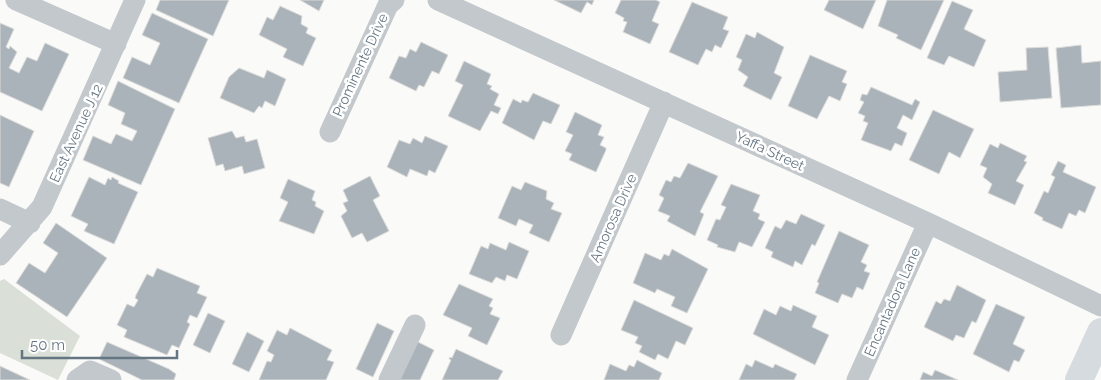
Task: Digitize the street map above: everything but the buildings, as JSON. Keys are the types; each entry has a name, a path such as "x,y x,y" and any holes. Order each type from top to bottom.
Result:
{"main road":[{"path":"1079,380 1101,332"}],"street":[{"path":"16,0 116,44"},
{"name":"East Avenue J 12","path":"0,255 30,223 42,207 135,0"},
{"name":"Prominente Drive","path":"330,132 388,5 394,0"},
{"name":"Yaffa Street","path":"438,0 928,223 1101,306"},
{"name":"Amorosa Drive","path":"561,335 664,102"},
{"path":"0,209 30,223"},
{"name":"Encantadora Lane","path":"857,380 928,223"},
{"path":"389,380 415,324"},
{"path":"77,380 90,371 111,380"}],"shaded area":[{"path":"4,279 80,336 58,380 0,353 0,281"}]}
